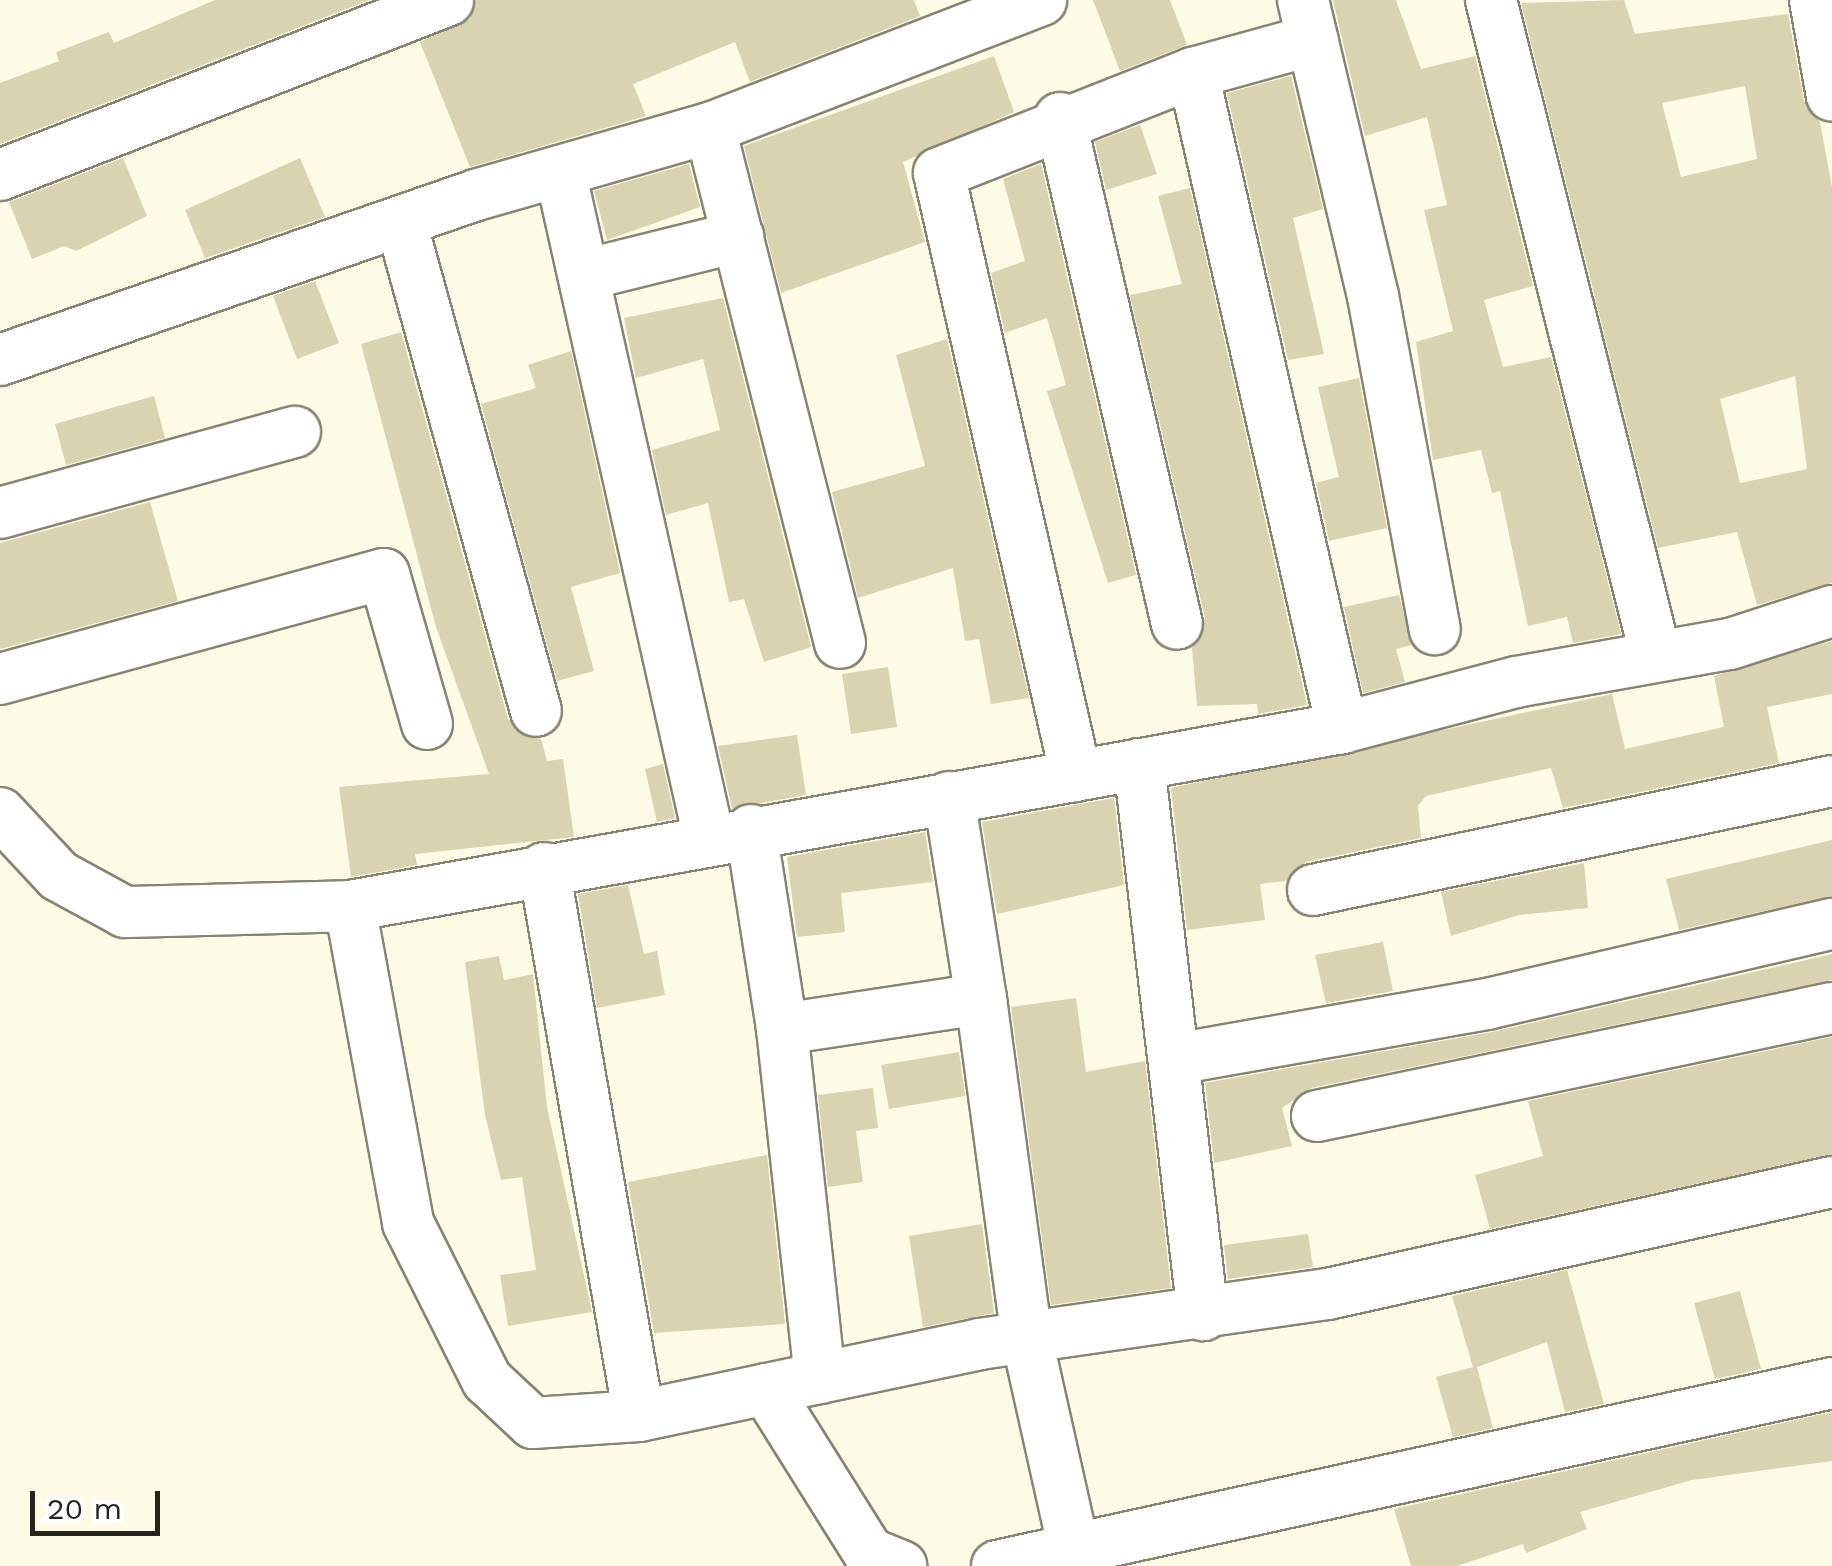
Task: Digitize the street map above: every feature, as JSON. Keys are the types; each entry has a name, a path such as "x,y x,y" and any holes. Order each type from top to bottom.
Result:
{"street":[{"path":"0,175 448,0"},
{"path":"0,360 401,222 710,128 1041,0"},
{"path":"1490,0 1656,658"},
{"path":"1815,0 1832,96"},
{"path":"1076,776 939,180 950,162 1060,118 1193,72 1308,20 1435,629"},
{"path":"1193,72 1342,728"},
{"path":"1060,118 1177,624"},
{"path":"710,128 840,642"},
{"path":"560,171 782,1029 820,1378"},
{"path":"401,222 536,711"},
{"path":"584,275 738,237"},
{"path":"0,513 294,432"},
{"path":"0,678 384,574 427,724"},
{"path":"0,813 59,876 125,912 350,906 730,834 1342,728 1656,658 1832,610"},
{"path":"1140,764 1203,1316"},
{"path":"1314,890 1832,781"},
{"path":"948,797 982,1000 1027,1339 1074,1550"},
{"path":"544,868 638,1416"},
{"path":"350,906 408,1223 487,1380 533,1422 638,1416 1027,1339 1203,1316 1832,1182"},
{"path":"1175,1059 1505,1000 1832,924"},
{"path":"782,1029 982,1000"},
{"path":"1316,1116 1832,1008"},
{"path":"998,1566 1832,1382"},
{"path":"766,1389 869,1553 902,1566"}],"building":[{"path":"215,0 369,0 0,144 0,83 59,61 56,52 109,32 114,43"},
{"path":"476,0 914,0 920,16 750,82 735,42 633,84 646,116 470,167 420,42 470,19"},
{"path":"1093,0 1170,0 1187,45 1120,71"},
{"path":"1333,0 1396,0 1421,69 1475,56 1533,286 1484,300 1503,367 1551,357 1621,634 1573,643 1567,617 1528,626 1500,491 1492,493 1481,450 1433,460 1416,342 1453,331 1424,210 1447,205 1427,117 1365,136"},
{"path":"1624,0 1635,34 1788,14 1804,101 1820,122 1832,187 1832,583 1757,605 1737,532 1658,548 1521,3","holes":["1745,86 1757,159 1681,177 1662,103","1795,376 1807,469 1740,483 1720,399"]},
{"path":"994,56 1014,112 903,162 925,242 781,293 744,146"},
{"path":"1291,76 1323,209 1293,218 1324,354 1288,360 1227,93"},
{"path":"1140,125 1157,174 1106,190 1095,142"},
{"path":"123,158 147,216 76,251 64,246 32,259 9,202"},
{"path":"300,158 325,217 205,258 185,210"},
{"path":"689,164 700,207 607,240 594,191"},
{"path":"1041,164 1136,575 1108,583 1047,391 1066,385 1047,318 1005,333 991,273 1025,261 1003,179"},
{"path":"1190,188 1307,705 1258,714 1257,704 1197,706 1192,648 1205,618 1130,295 1182,284 1158,196"},
{"path":"315,281 339,343 297,359 273,296"},
{"path":"723,298 811,647 764,662 744,599 729,602 708,503 666,515 652,450 720,430 703,359 636,378 624,318"},
{"path":"401,332 508,719 541,739 547,761 563,759 574,837 415,854 417,865 351,877 339,787 489,774 436,627 361,344"},
{"path":"947,339 1029,698 991,704 979,639 965,641 953,568 858,598 832,492 925,466 896,355"},
{"path":"571,351 620,573 571,587 594,671 557,681 481,404 536,388 528,365"},
{"path":"1359,378 1387,528 1329,541 1316,483 1339,477 1318,387"},
{"path":"154,396 165,438 66,465 55,424"},
{"path":"150,502 178,601 0,649 0,543"},
{"path":"1399,595 1412,645 1396,649 1405,682 1363,693 1344,607"},
{"path":"1832,641 1832,694 1767,707 1779,763 1563,808 1551,768 1426,796 1418,806 1421,838 1306,862 1286,881 1260,884 1265,920 1187,930 1171,788 1612,694 1625,749 1724,727 1714,676"},
{"path":"888,667 897,727 851,734 842,674"},
{"path":"797,735 806,795 732,808 718,746"},
{"path":"663,764 675,818 657,822 645,769"},
{"path":"1114,798 1124,885 997,914 982,822"},
{"path":"925,832 933,882 841,893 845,932 797,937 787,857"},
{"path":"1832,840 1832,896 1679,930 1666,879"},
{"path":"1584,863 1588,908 1519,915 1451,936 1441,892"},
{"path":"628,885 644,954 657,951 665,995 597,1008 578,894"},
{"path":"1383,942 1393,991 1326,1003 1315,955"},
{"path":"1832,954 1832,980 1311,1088 1282,1108 1292,1146 1214,1163 1205,1083 1492,1032"},
{"path":"499,956 504,980 533,974 547,1107 592,1312 508,1326 500,1275 536,1270 522,1177 501,1180 485,1115 465,962"},
{"path":"1076,998 1086,1072 1145,1061 1171,1288 1051,1305 1011,1007"},
{"path":"1832,1037 1832,1154 1490,1229 1475,1175 1543,1156 1528,1101"},
{"path":"959,1052 965,1096 889,1109 881,1065"},
{"path":"873,1088 878,1128 856,1131 863,1182 828,1187 818,1095"},
{"path":"767,1155 785,1324 654,1333 628,1182"},
{"path":"982,1224 994,1313 923,1327 909,1236"},
{"path":"1308,1234 1313,1267 1228,1279 1224,1245"},
{"path":"1567,1270 1604,1404 1565,1412 1547,1342 1477,1367 1493,1428 1453,1437 1436,1377 1473,1367 1452,1296"},
{"path":"1740,1291 1761,1369 1715,1379 1694,1303"},
{"path":"1832,1412 1832,1461 1692,1480 1580,1512 1587,1529 1526,1553 1523,1544 1457,1566 1411,1566 1394,1509"}]}
